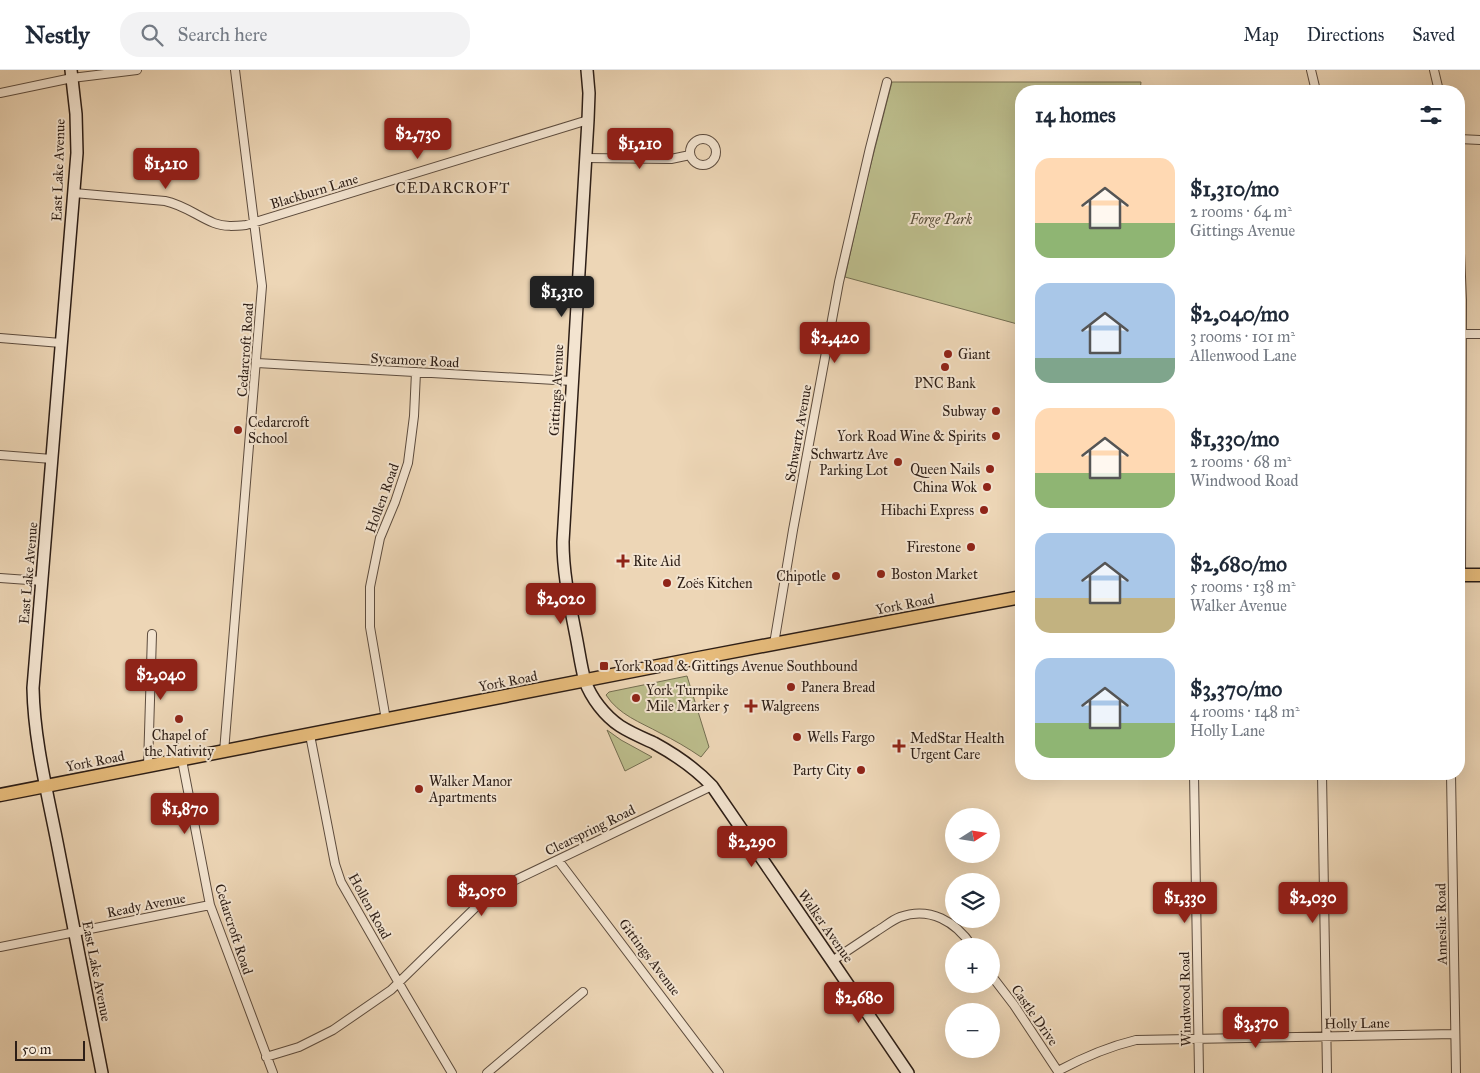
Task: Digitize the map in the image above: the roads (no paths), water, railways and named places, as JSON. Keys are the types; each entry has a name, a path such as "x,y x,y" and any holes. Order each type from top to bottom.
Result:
{"main road":[{"path":"1465,575 1480,575"},
{"name":"York Road","path":"0,796 1015,598"}],"street":[{"path":"0,93 71,74 137,70"},
{"name":"Cedarcroft Road","path":"224,752 262,286 236,70"},
{"name":"Gittings Avenue","path":"585,681 563,565 563,542 588,120 589,93 586,70"},
{"path":"1312,70 1315,85"},
{"path":"1434,70 1438,85"},
{"name":"East Lake Avenue","path":"71,74 77,132 74,194 33,702 35,726 99,1073"},
{"name":"Schwartz Avenue","path":"774,644 839,282 887,82"},
{"name":"Blackburn Lane","path":"74,194 172,202 216,224 237,226 255,223 588,120"},
{"path":"1465,139 1480,140"},
{"path":"585,158 671,159 690,155"},
{"path":"1465,334 1480,334"},
{"path":"0,338 61,343"},
{"name":"Sycamore Road","path":"257,364 572,381"},
{"name":"Hollen Road","path":"386,720 372,647 370,587 380,538 408,463 414,416 416,372"},
{"path":"0,455 52,459"},
{"path":"0,578 42,581"},
{"path":"148,766 152,634"},
{"name":"Walker Avenue","path":"585,681 600,707 612,719 626,729 687,763 712,786 908,1073"},
{"name":"Hollen Road","path":"310,735 337,871 345,890 452,1073"},
{"name":"Cedarcroft Road","path":"182,760 210,906 273,1073"},
{"name":"Windwood Road","path":"1194,780 1199,1073"},
{"path":"1322,780 1327,1073"},
{"name":"Anneslie Road","path":"1451,780 1456,1073"},
{"name":"Clearspring Road","path":"266,1057 299,1046 333,1030 391,990 467,916 489,896 505,885 712,786"},
{"name":"Gittings Avenue","path":"558,860 719,1073"},
{"name":"Ready Avenue","path":"0,947 210,906"},
{"path":"832,961 898,918 914,913 943,919 956,927 965,938"},
{"name":"Castle Drive","path":"1000,986 1059,1072"},
{"path":"486,1073 583,992"},
{"name":"Holly Lane","path":"1059,1072 1089,1054 1107,1047 1136,1040 1455,1034"}],"place":[{"name":"Giant","path":"948,354"},
{"name":"PNC Bank","path":"945,367"},
{"name":"Subway","path":"996,411"},
{"name":"Cedarcroft School","path":"238,430"},
{"name":"York Road Wine & Spirits","path":"996,436"},
{"name":"Schwartz Ave Parking Lot","path":"898,462"},
{"name":"Queen Nails","path":"990,469"},
{"name":"China Wok","path":"987,487"},
{"name":"Hibachi Express","path":"984,510"},
{"name":"Firestone","path":"971,547"},
{"name":"Rite Aid","path":"623,561"},
{"name":"Boston Market","path":"881,574"},
{"name":"Chipotle","path":"836,576"},
{"name":"Zoës Kitchen","path":"667,583"},
{"name":"York Road & Gittings Avenue Southbound","path":"604,666"},
{"name":"Panera Bread","path":"791,687"},
{"name":"York Turnpike Mile Marker 5","path":"636,698"},
{"name":"Walgreens","path":"751,706"},
{"name":"Chapel of the Nativity","path":"179,719"},
{"name":"Wells Fargo","path":"797,737"},
{"name":"MedStar Health Urgent Care","path":"899,746"},
{"name":"Party City","path":"861,770"},
{"name":"Walker Manor Apartments","path":"419,789"}],"district":[{"name":"CEDARCROFT","path":"453,188"}],"park label":[{"name":"Forge Park","path":"941,219"}]}
